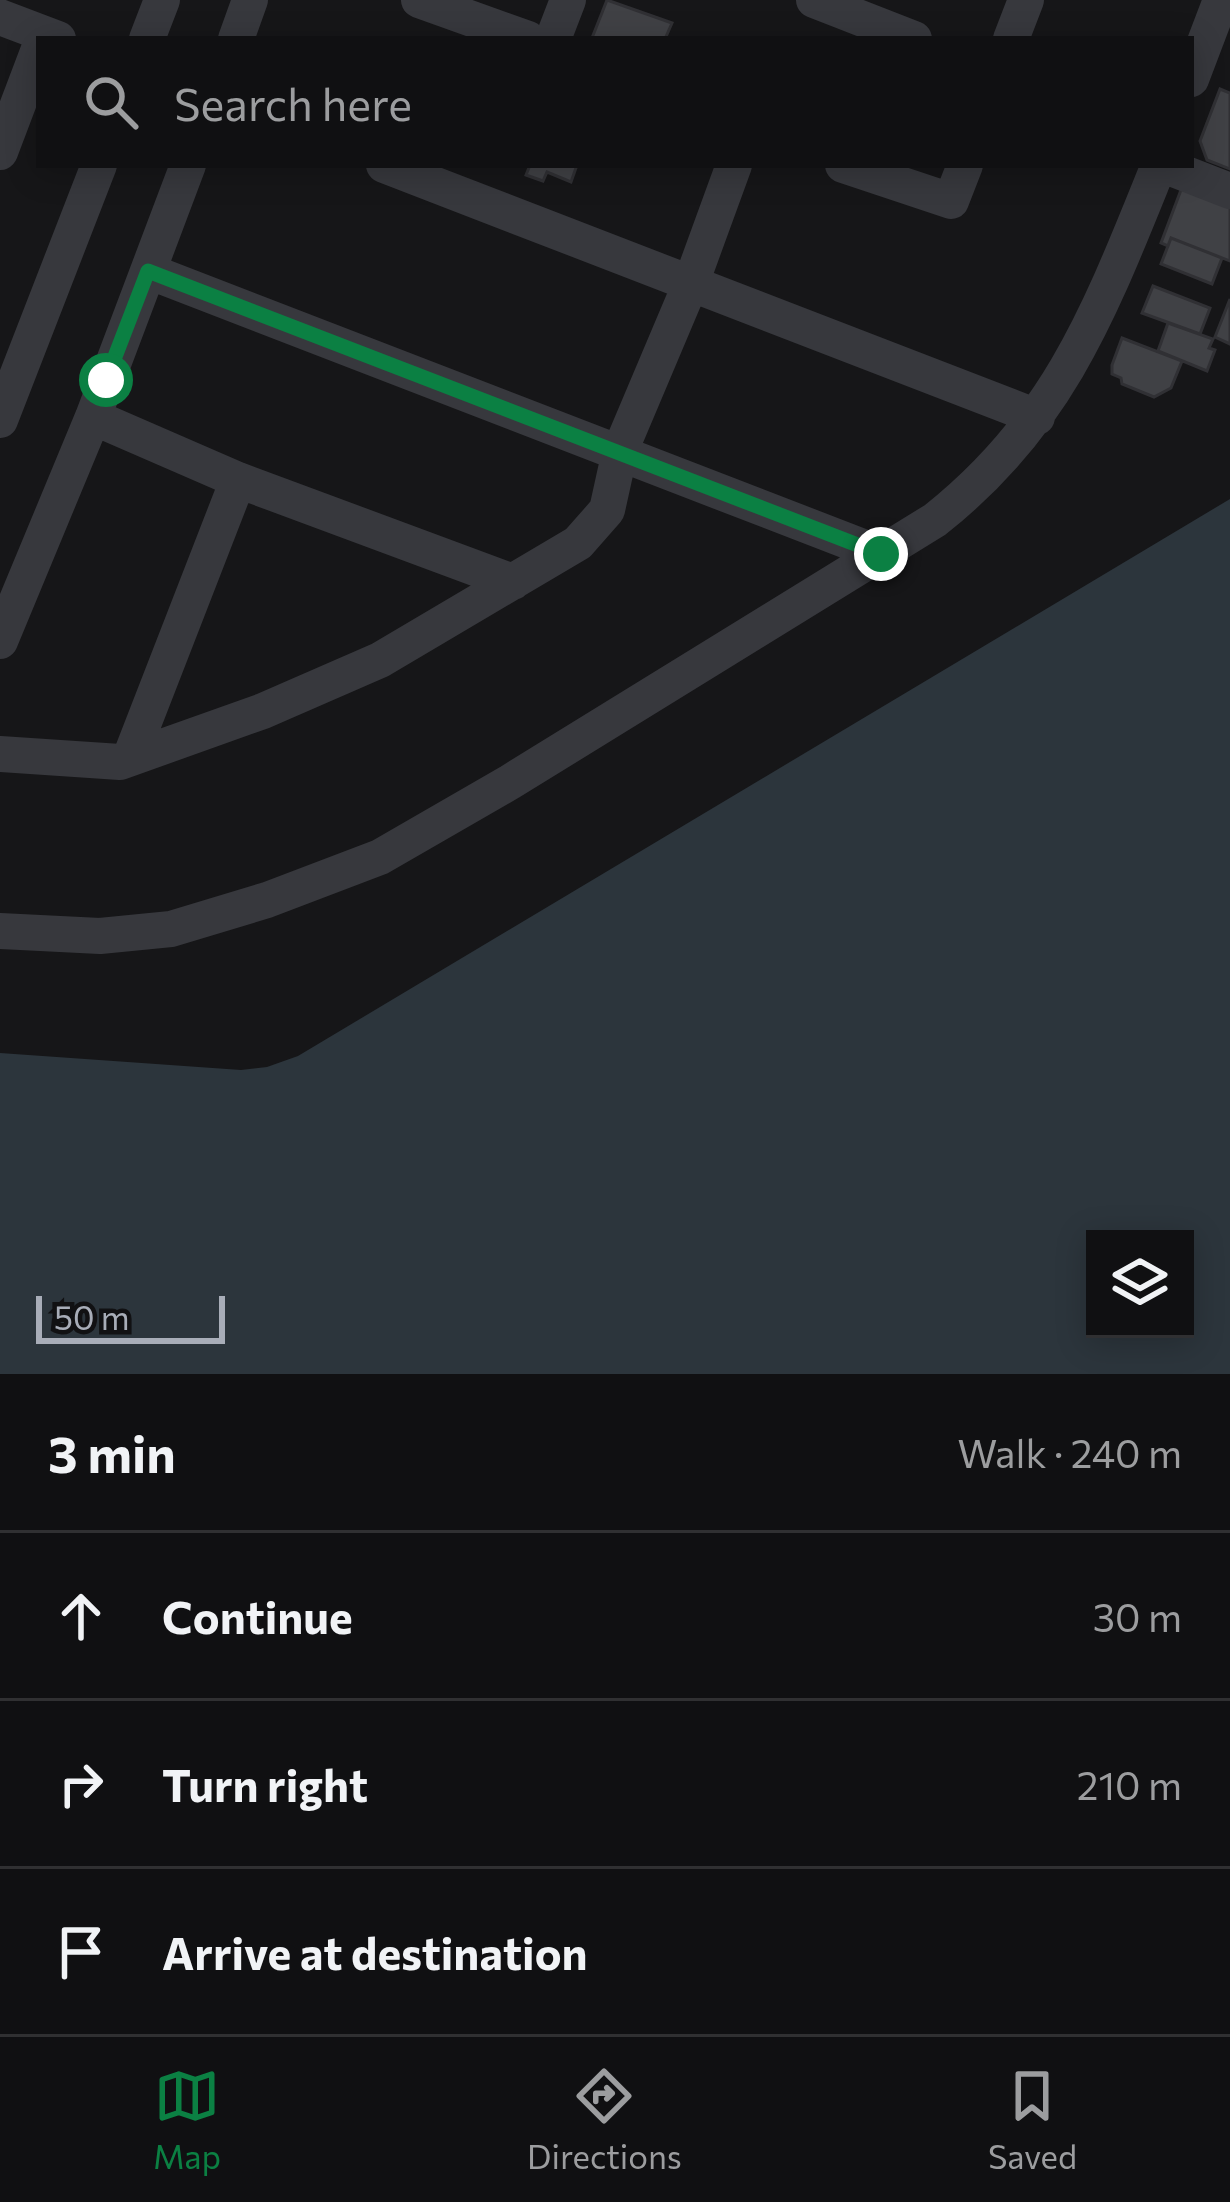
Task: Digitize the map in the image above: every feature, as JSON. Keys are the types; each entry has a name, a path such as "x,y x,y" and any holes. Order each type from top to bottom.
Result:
{"street":[{"path":"148,36 162,0"},
{"path":"237,36 250,0"},
{"path":"419,0 520,36"},
{"path":"554,36 568,0"},
{"path":"814,0 906,36"},
{"path":"1013,36 1026,0"},
{"path":"1194,70 1216,5"},
{"path":"0,17 48,32"},
{"path":"0,152 36,62"},
{"path":"0,420 98,168"},
{"path":"0,641 187,168"},
{"path":"392,168 1037,417"},
{"path":"0,754 120,762 263,711 380,660 578,543 607,510 620,451 691,284 733,168"},
{"path":"852,168 951,201 964,168"},
{"path":"0,931 100,936 171,929 267,900 380,857 935,520 977,487 1037,417 1076,358 1160,168"},
{"path":"1169,168 1230,191"},
{"path":"148,271 881,554"},
{"path":"92,417 238,480 513,581"},
{"path":"130,758 238,480"}],"shaded area":[{"path":"1230,499 1230,1374 0,1374 0,1053 241,1070 298,1056"}],"building":[{"path":"607,0 672,23 666,36 593,36"},
{"path":"1220,89 1230,93 1230,169 1207,160 1200,141"},
{"path":"529,168 576,168 571,182 547,172 543,181 526,175"},
{"path":"1184,182 1230,200 1230,261 1171,238 1168,246 1161,243"},
{"path":"1171,238 1222,258 1212,284 1161,264"},
{"path":"1153,286 1210,308 1200,334 1142,313"},
{"path":"1230,299 1230,344 1215,337"},
{"path":"1168,323 1213,339 1209,348 1215,350 1207,371 1158,351"},
{"path":"1122,338 1182,361 1171,388 1154,397 1122,384 1112,374"}],"route":[{"path":"106,380 148,271 881,554"}]}
